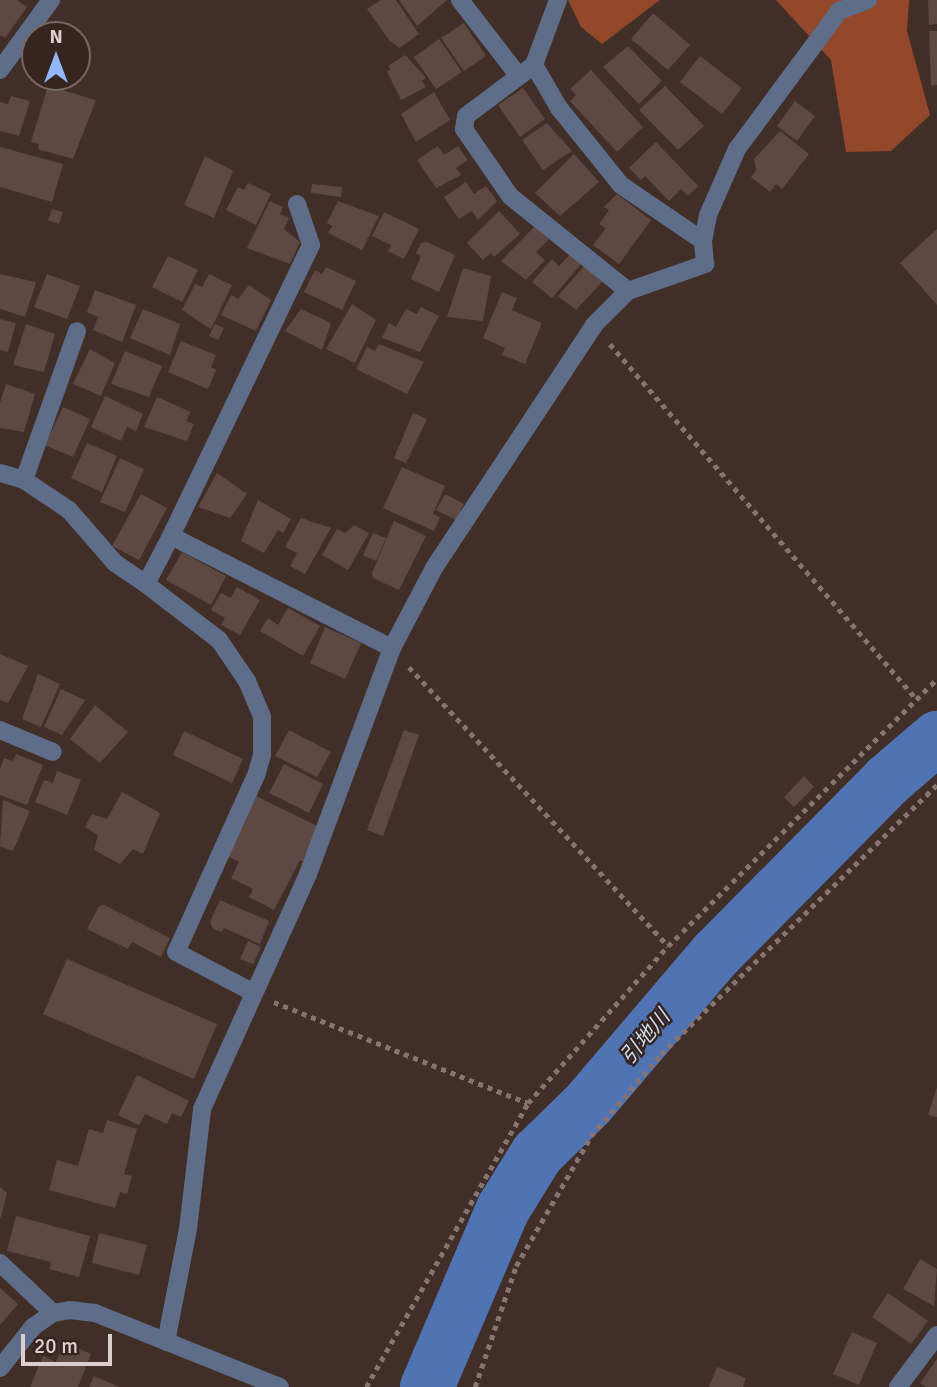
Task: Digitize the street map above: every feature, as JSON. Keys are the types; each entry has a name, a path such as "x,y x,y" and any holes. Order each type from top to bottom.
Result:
{"street":[{"path":"0,70 51,0"},
{"path":"460,0 518,75"},
{"path":"558,0 534,65 466,116 464,129 510,196 628,291"},
{"path":"166,1342 188,1229 202,1109 308,874 391,648 434,568 594,325 628,291 705,264 703,240 708,215 737,149 839,11 868,0"},
{"path":"534,65 559,108 621,185 703,240"},
{"path":"146,584 311,245 297,204"},
{"path":"24,480 77,331"},
{"path":"0,473 24,480 69,510 115,563 219,640 247,681 262,716 260,764 177,952 254,993"},
{"path":"171,536 391,648"},
{"path":"0,730 53,752"},
{"path":"0,1263 53,1313"},
{"path":"0,1368 33,1327 53,1313 95,1313 280,1387"},
{"path":"898,1387 937,1335"}],"path":[{"path":"594,325 916,698"},
{"path":"391,648 668,946"},
{"path":"366,1387 527,1103 668,946 937,679"},
{"path":"475,1387 516,1266 591,1136 661,1054 937,785"},
{"path":"254,993 527,1103"}],"shaded area":[{"path":"568,0 660,0 602,44 581,27"},
{"path":"776,0 909,0 907,31 930,115 891,151 846,152 831,60"}],"building":[{"path":"0,0 17,0 27,7 5,38 0,35"},
{"path":"381,0 396,0 419,34 399,48 389,40 367,9"},
{"path":"399,0 447,0 417,26"},
{"path":"928,0 937,0 937,24 929,25"},
{"path":"653,13 690,45 668,70 631,39"},
{"path":"464,23 486,56 464,71 441,38"},
{"path":"929,31 937,31 937,85 931,86"},
{"path":"439,39 462,72 436,89 414,57"},
{"path":"628,46 662,81 639,104 603,67"},
{"path":"405,55 426,78 422,81 426,87 401,100 387,72 391,69 388,66"},
{"path":"700,56 742,88 722,114 680,82"},
{"path":"591,70 643,127 617,152 570,101 576,95 570,89"},
{"path":"665,86 704,126 678,150 639,110"},
{"path":"523,88 545,119 520,137 498,105"},
{"path":"46,91 65,91 96,100 73,159 38,149 39,144 31,142"},
{"path":"434,92 450,120 416,142 401,114"},
{"path":"11,96 30,101 19,136 0,131 0,102 8,104"},
{"path":"795,101 815,116 797,141 777,126"},
{"path":"547,123 572,151 543,170 522,140"},
{"path":"780,131 809,154 782,189 776,184 770,192 751,177 756,170 754,159"},
{"path":"656,142 698,186 688,196 681,189 669,201 645,176 641,180 629,168"},
{"path":"438,146 444,155 458,146 468,160 456,168 461,175 436,188 417,160"},
{"path":"0,147 63,164 52,202 0,187"},
{"path":"574,154 599,182 560,216 535,193"},
{"path":"205,156 233,171 214,218 184,205"},
{"path":"466,182 474,194 486,186 497,201 478,220 472,211 459,219 444,197"},
{"path":"248,183 271,194 256,225 226,210 238,187 244,190"},
{"path":"312,184 342,187 341,197 311,193"},
{"path":"617,194 651,220 619,264 593,245 606,228 599,224 609,210 604,207"},
{"path":"270,201 283,207 280,214 289,218 284,229 300,242 290,264 247,248"},
{"path":"338,201 379,216 362,250 328,233 332,226 327,223"},
{"path":"52,209 63,212 59,224 48,220"},
{"path":"499,211 520,234 494,257 491,253 483,260 467,243"},
{"path":"384,212 419,229 404,259 388,251 391,245 372,236"},
{"path":"535,226 549,239 536,252 545,260 526,280 501,261"},
{"path":"937,229 937,305 900,263"},
{"path":"427,242 455,255 439,292 411,279 421,256 416,253 421,243"},
{"path":"570,254 582,263 552,298 532,282 552,259 559,266"},
{"path":"168,256 198,270 182,302 152,287"},
{"path":"584,266 602,282 576,310 558,296"},
{"path":"326,267 356,281 342,310 304,292 315,270 322,274"},
{"path":"463,268 491,276 483,321 447,317"},
{"path":"0,274 36,282 25,317 0,309"},
{"path":"47,274 80,286 67,319 34,307"},
{"path":"209,274 232,285 211,329 182,310 195,284 202,287"},
{"path":"249,285 271,300 256,331 221,315 231,295 238,299"},
{"path":"95,290 136,305 122,342 93,330 98,317 87,312"},
{"path":"502,292 517,298 512,310 542,323 525,364 502,355 505,348 483,338"},
{"path":"352,304 376,320 355,363 326,349"},
{"path":"421,307 439,316 420,352 382,338 389,323 396,327 406,309 417,314"},
{"path":"143,309 180,324 170,355 130,338"},
{"path":"301,309 331,323 322,350 285,331"},
{"path":"0,319 16,323 8,352 0,350"},
{"path":"26,324 55,334 44,372 13,365"},
{"path":"215,324 224,328 218,340 209,336"},
{"path":"181,341 216,355 211,367 216,370 208,389 168,372"},
{"path":"379,344 424,362 407,394 356,369 367,347 375,351"},
{"path":"90,349 115,363 101,396 73,384"},
{"path":"125,351 162,366 149,397 111,384"},
{"path":"6,384 35,394 24,432 0,428 0,403"},
{"path":"105,396 143,414 136,431 127,427 121,441 91,427"},
{"path":"157,397 191,412 186,421 194,424 187,441 144,427"},
{"path":"63,407 90,419 73,457 45,445"},
{"path":"413,413 427,419 406,463 394,458"},
{"path":"87,443 117,456 102,492 71,478"},
{"path":"120,458 144,469 125,512 100,502"},
{"path":"402,467 445,486 433,514 440,517 434,531 383,508"},
{"path":"217,473 247,494 230,518 198,507"},
{"path":"141,494 167,508 139,560 112,546"},
{"path":"445,494 464,504 456,520 436,510"},
{"path":"258,500 291,519 283,533 278,530 264,553 241,541"},
{"path":"301,518 331,528 305,574 290,566 297,553 285,547"},
{"path":"394,521 426,536 399,590 373,578 372,573"},
{"path":"354,525 369,533 348,570 322,555 337,529 345,533"},
{"path":"373,533 386,538 376,561 363,555"},
{"path":"182,552 226,576 211,605 166,580"},
{"path":"237,587 260,600 240,635 221,625 225,618 211,610 221,593 231,598"},
{"path":"288,608 320,626 303,656 260,631 268,618 278,625"},
{"path":"325,627 361,643 345,679 310,663"},
{"path":"0,654 28,666 8,703 0,700"},
{"path":"38,674 60,684 41,727 22,719"},
{"path":"61,689 85,700 62,735 44,727"},
{"path":"95,705 128,732 100,763 70,739"},
{"path":"289,730 331,752 317,777 275,756"},
{"path":"404,730 419,735 383,836 367,830"},
{"path":"184,731 243,759 232,783 173,755"},
{"path":"16,754 43,765 27,805 0,795 0,769 4,758 13,761"},
{"path":"284,764 323,784 309,813 269,793"},
{"path":"57,771 81,780 67,815 35,802 44,780 53,783"},
{"path":"804,776 814,787 794,807 784,797"},
{"path":"122,792 160,813 143,854 133,849 120,864 94,850 98,835 85,827 92,814 107,819"},
{"path":"256,796 323,829 306,863 300,860 274,910 249,897 253,889 231,878 239,862 226,855"},
{"path":"3,800 30,811 13,851 0,846"},
{"path":"220,900 269,921 260,944 224,928 222,932 213,929 210,922"},
{"path":"104,905 170,938 161,957 132,942 128,949 87,929 99,906"},
{"path":"248,941 261,947 253,964 240,959"},
{"path":"67,959 217,1024 194,1079 43,1014"},
{"path":"137,1075 189,1101 181,1117 172,1113 167,1124 145,1114 139,1125 118,1115"},
{"path":"937,1087 937,1117 928,1115"},
{"path":"107,1120 137,1129 124,1174 132,1176 127,1194 120,1192 115,1208 49,1190 57,1160 78,1166 89,1129 103,1133"},
{"path":"0,1187 7,1193 1,1217 0,1217"},
{"path":"16,1216 90,1236 79,1277 49,1269 51,1262 7,1251"},
{"path":"99,1233 147,1245 139,1275 92,1263"},
{"path":"920,1259 937,1269 934,1306 903,1289"},
{"path":"0,1288 18,1304 0,1325"},
{"path":"888,1293 928,1321 911,1344 872,1317"},
{"path":"852,1332 877,1343 859,1385 833,1374"},
{"path":"64,1342 91,1354 78,1387 30,1387 43,1356 56,1362"},
{"path":"937,1359 937,1387 926,1387 920,1383"},
{"path":"717,1367 746,1378 743,1387 709,1387"},
{"path":"94,1376 119,1387 89,1387"}],"waterway":[{"name":"引地川","path":"427,1387 503,1209 537,1154 589,1103 716,954 888,780 937,738"}]}
